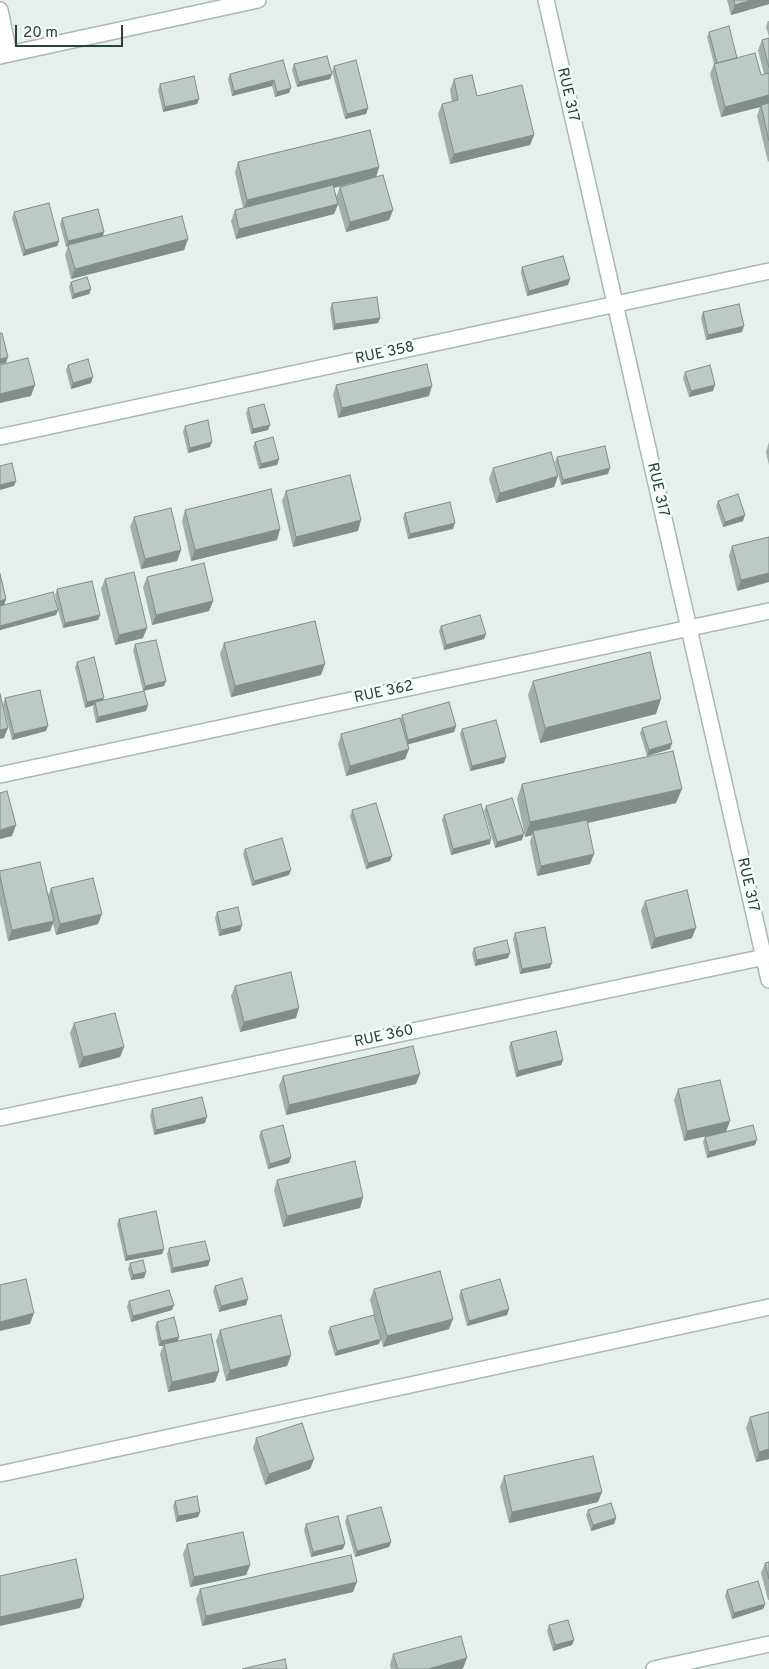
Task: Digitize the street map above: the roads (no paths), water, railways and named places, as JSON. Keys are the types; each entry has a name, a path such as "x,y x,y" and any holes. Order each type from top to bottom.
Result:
{"street":[{"path":"0,10 5,55 258,0"},
{"name":"RUE 317","path":"546,0 766,956 769,980"},
{"name":"RUE 358","path":"0,438 769,271"},
{"name":"RUE 362","path":"0,775 769,611"},
{"name":"RUE 360","path":"0,1118 766,956"},
{"path":"0,1474 769,1307"},
{"path":"654,1669 769,1644"}]}
